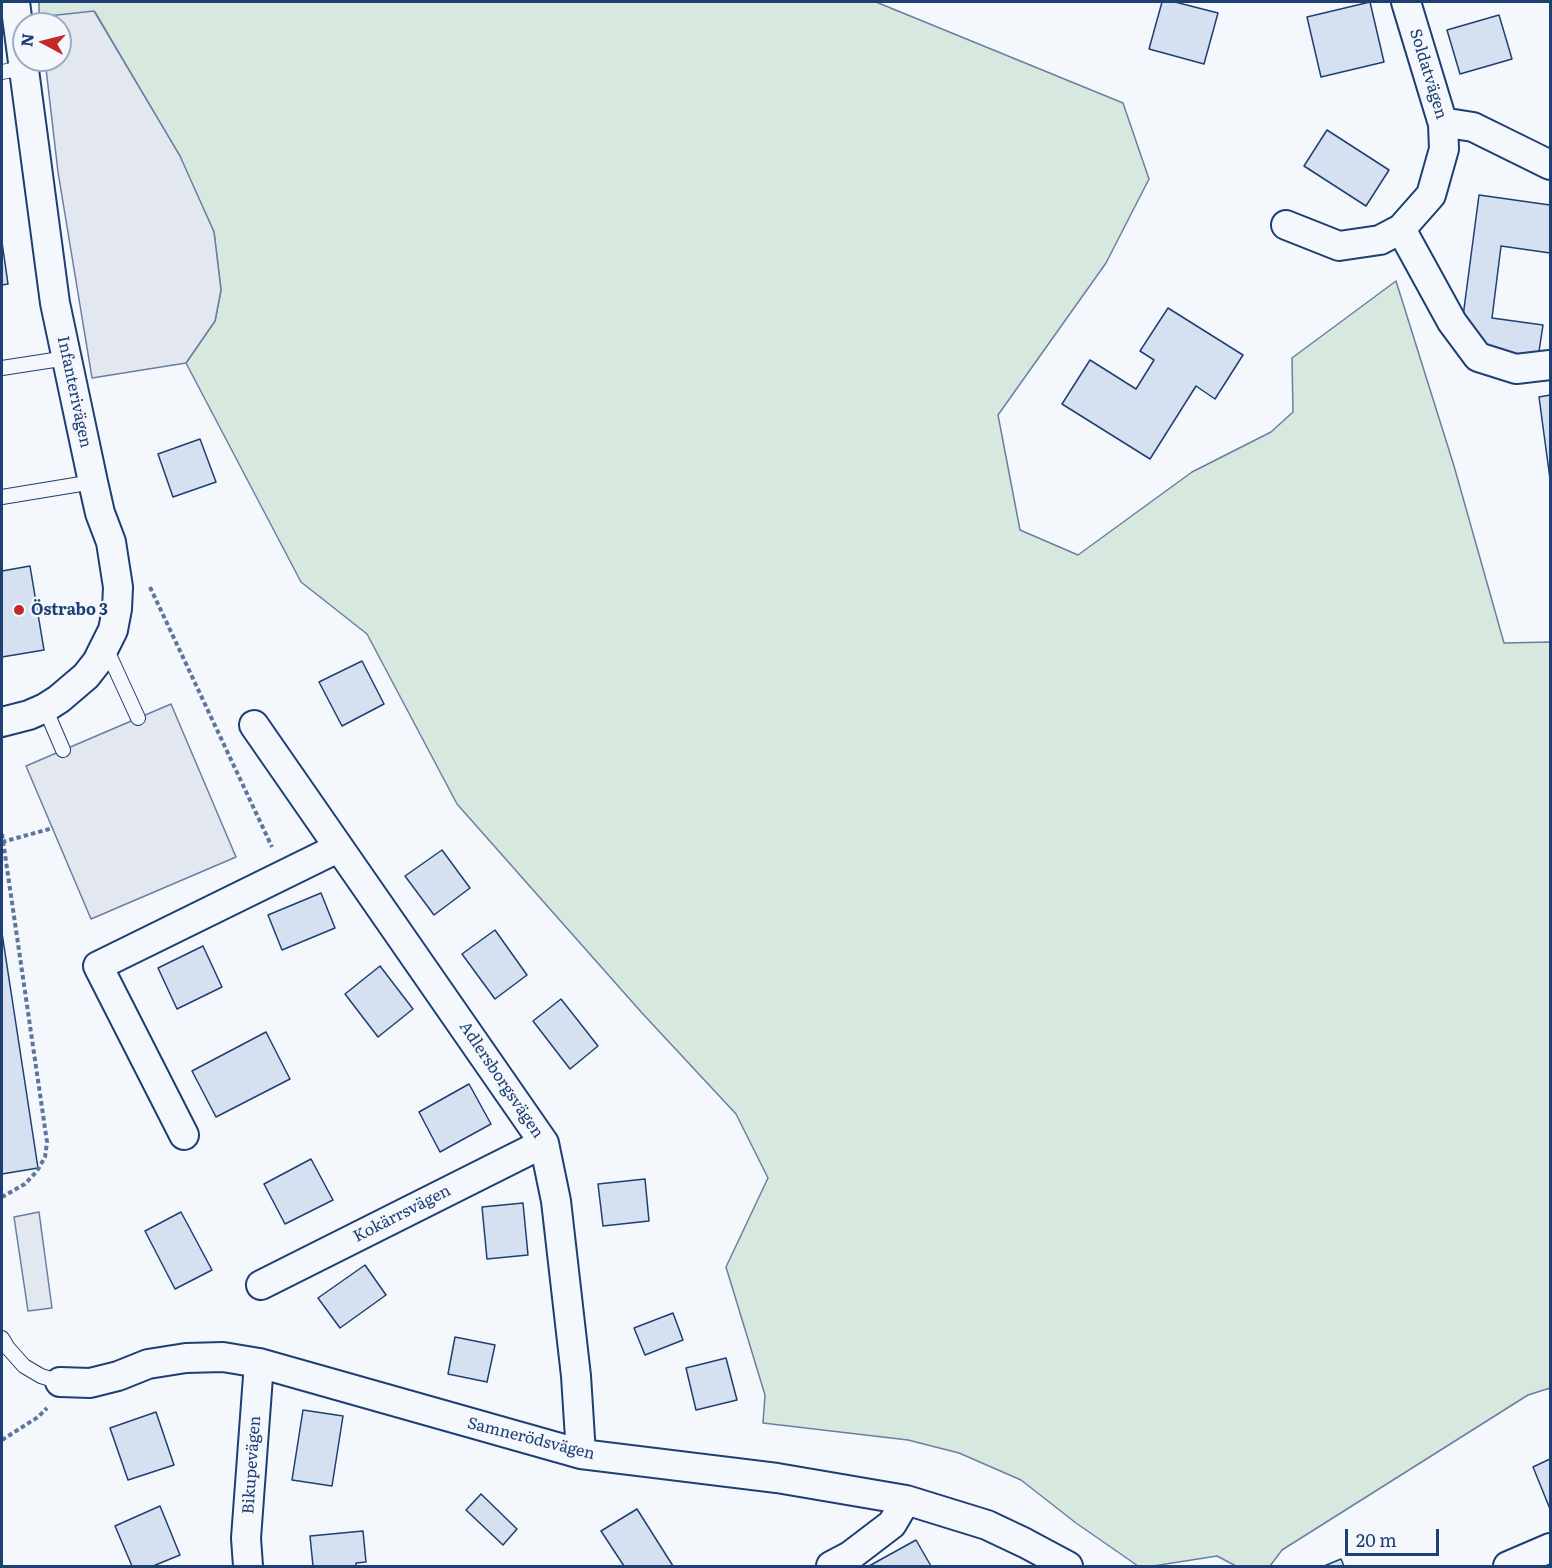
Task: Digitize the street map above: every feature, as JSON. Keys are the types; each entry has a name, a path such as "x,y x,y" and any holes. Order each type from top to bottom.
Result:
{"street":[{"name":"Soldatvägen","path":"1286,225 1339,246 1380,240 1401,229 1431,195 1444,149 1443,124 1406,2"},
{"name":"Infanterivägen","path":"2,722 45,708 86,676 97,662 113,630 117,609 117,587 111,542 100,513 93,482 12,72"},
{"path":"1443,124 1473,128 1551,165"},
{"path":"1401,229 1452,322 1478,357 1516,369 1551,364"},
{"name":"Adlersborgsvägen","path":"254,725 544,1143 556,1201 576,1376 581,1454"},
{"path":"184,1135 98,966 338,848"},
{"name":"Kokärrsvägen","path":"261,1285 544,1143"},
{"name":"Samnerödsvägen","path":"60,1382 90,1383 118,1376 148,1364 186,1358 223,1358 259,1363 581,1454 777,1478 906,1500 987,1525 1068,1566"},
{"name":"Bikupevägen","path":"248,1566 246,1538 259,1363"},
{"path":"831,1566 850,1556 892,1524 906,1500"},
{"path":"1508,1566 1551,1548"}],"lane":[{"path":"2,368 67,358"},
{"path":"2,497 93,482"},
{"path":"105,646 138,718"},
{"path":"45,708 63,750"},
{"path":"2,1338 24,1366 41,1376 60,1382"}],"path":[{"path":"149,585 285,874"},
{"path":"2,842 53,828"},
{"path":"2,834 47,1142 45,1157 37,1171 24,1184 2,1197"},
{"path":"2,1440 39,1417 52,1402 60,1382"}],"shaded area":[{"path":"39,2 876,2 1123,103 1149,179 1106,263 998,415 1020,530 1078,555 1192,472 1271,432 1293,412 1292,358 1396,281 1454,466 1504,643 1550,642 1550,1388 1528,1395 1282,1550 1270,1566 1236,1566 1217,1556 1153,1566 1138,1566 1076,1523 1021,1480 959,1453 908,1440 763,1423 765,1395 726,1267 768,1178 736,1114 642,1013 457,804 367,634 301,582 186,363 215,321 221,290 214,232 179,156 95,12 72,14 72,12 39,12"},
{"path":"94,11 180,156 214,232 221,290 215,321 186,363 92,378 58,172 46,72 72,72 72,13"},
{"path":"171,704 236,857 91,919 26,766"},
{"path":"39,1212 52,1308 28,1311 14,1217"}],"building":[{"path":"1162,2 1175,2 1218,13 1204,64 1149,49"},
{"path":"1370,2 1384,62 1321,77 1307,17"},
{"path":"1499,15 1512,59 1460,74 1447,30"},
{"path":"1327,130 1389,170 1366,206 1304,166"},
{"path":"1479,195 1550,205 1550,253 1501,246 1492,318 1543,325 1538,358 1482,351 1462,324"},
{"path":"2,242 8,284 2,285"},
{"path":"1168,308 1243,355 1215,399 1196,386 1150,459 1062,404 1090,360 1136,389 1154,360 1140,351"},
{"path":"1550,395 1550,479 1539,397"},
{"path":"200,439 216,482 173,497 158,454"},
{"name":"Östrabo 3","path":"30,566 44,650 2,657 2,571"},
{"path":"362,661 384,704 342,726 319,682"},
{"path":"442,850 470,888 434,915 405,876"},
{"path":"321,893 335,928 282,950 268,915"},
{"path":"495,930 527,975 495,999 462,954"},
{"path":"2,933 38,1168 2,1174"},
{"path":"203,946 222,987 177,1009 158,968"},
{"path":"380,966 413,1009 378,1037 345,994"},
{"path":"561,999 598,1046 570,1069 533,1021"},
{"path":"266,1032 290,1079 216,1117 192,1071"},
{"path":"469,1084 491,1124 440,1152 419,1112"},
{"path":"311,1159 333,1200 285,1224 264,1184"},
{"path":"645,1179 649,1221 603,1226 598,1184"},
{"path":"523,1203 528,1255 487,1259 482,1207"},
{"path":"181,1212 212,1270 175,1289 145,1231"},
{"path":"365,1265 386,1295 340,1328 318,1298"},
{"path":"673,1313 683,1340 645,1355 634,1328"},
{"path":"455,1337 495,1345 487,1382 448,1374"},
{"path":"726,1358 737,1400 696,1410 686,1368"},
{"path":"303,1410 343,1416 332,1486 292,1480"},
{"path":"156,1412 174,1465 128,1480 110,1428"},
{"path":"1550,1459 1550,1509 1533,1467"},
{"path":"481,1494 517,1529 503,1545 466,1510"},
{"path":"160,1506 180,1555 153,1566 132,1566 115,1526"},
{"path":"637,1509 673,1566 624,1566 601,1531"},
{"path":"363,1531 366,1562 356,1563 356,1566 313,1566 310,1536"},
{"path":"916,1540 931,1566 869,1566"},
{"path":"1341,1559 1344,1566 1324,1566"}],"place":[{"name":"Östrabo 3","path":"19,610"}]}
